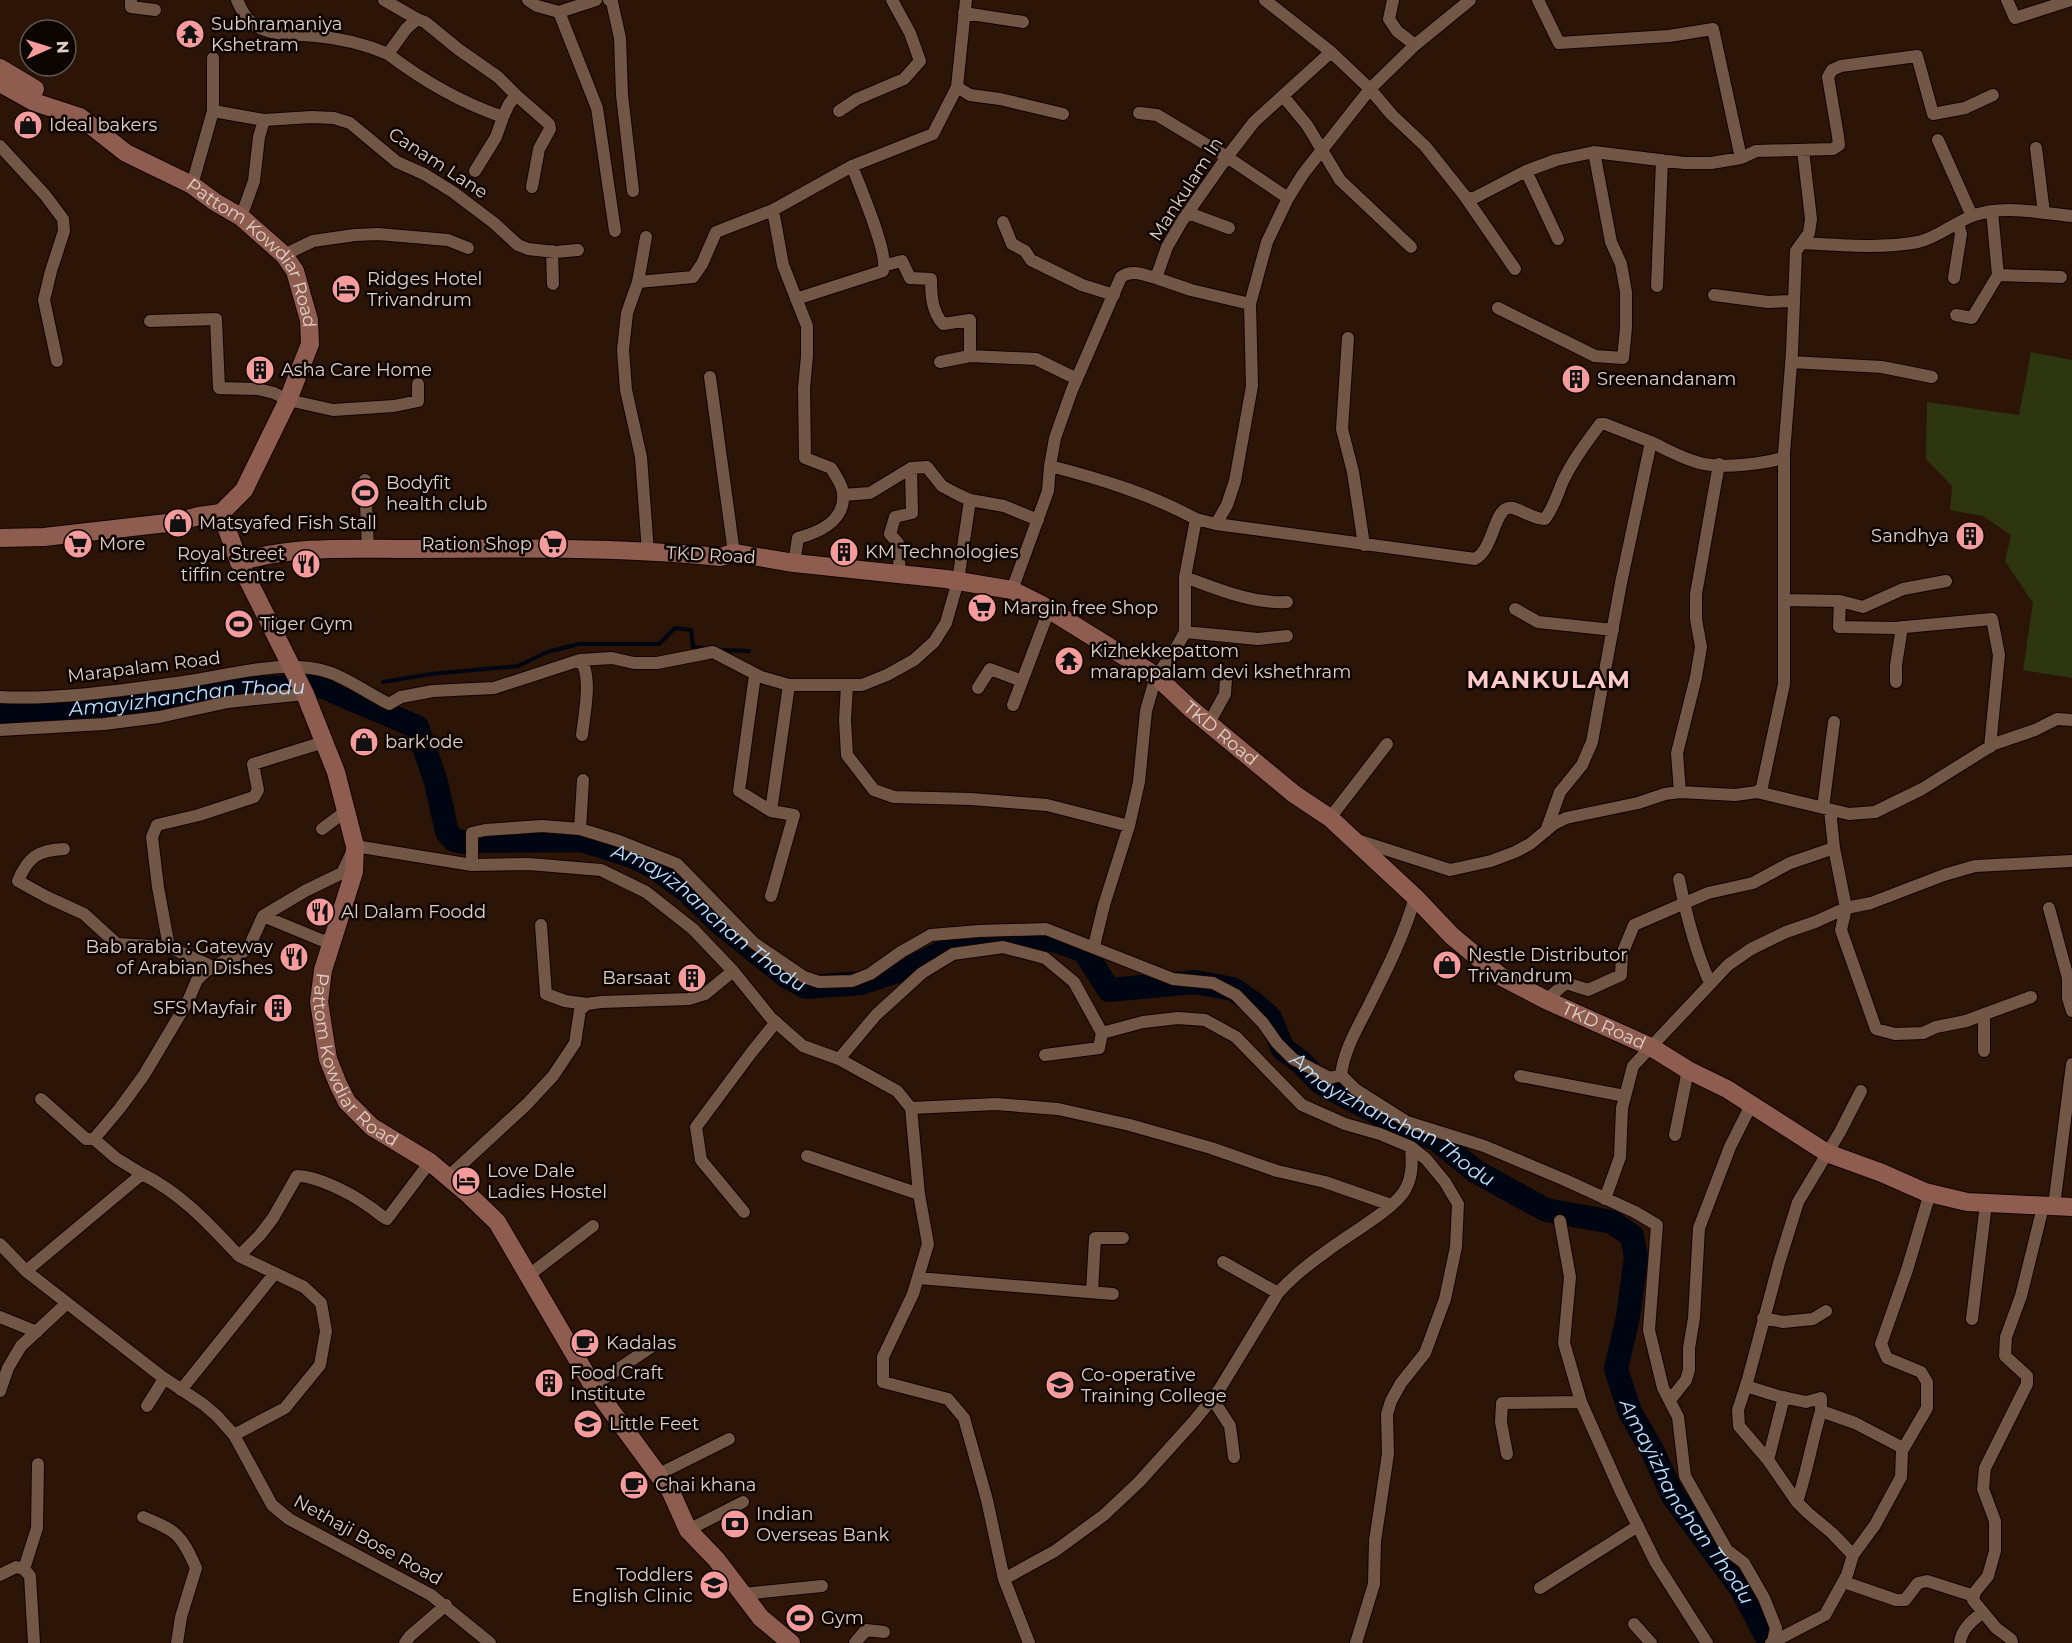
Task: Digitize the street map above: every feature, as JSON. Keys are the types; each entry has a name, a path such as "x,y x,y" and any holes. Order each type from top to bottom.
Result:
{"street":[{"path":"131,0 131,7 155,10"},
{"path":"237,0 244,16 258,27 276,33 337,39 367,46 388,54 418,76 474,106 503,117"},
{"path":"384,0 424,22 498,77 549,124 550,129 539,148 532,187"},
{"path":"528,0 537,6 559,12 596,0"},
{"path":"609,0 612,2 620,38 622,94 633,191"},
{"path":"839,111 857,99 904,79 920,61 910,33 892,0"},
{"path":"638,282 693,277 716,232 773,210 852,166 933,134 957,87 966,0"},
{"path":"1265,0 1331,52 1425,146 1464,195 1515,269"},
{"path":"1393,0 1389,19 1396,31 1414,45"},
{"path":"1216,524 1227,505 1235,481 1252,386 1250,304 1267,242 1288,198 1370,89 1414,45 1470,0"},
{"path":"1538,0 1559,43 1669,36 1713,29 1741,158"},
{"path":"2007,0 2015,18 2071,0"},
{"path":"559,12 597,108 615,231"},
{"path":"964,13 1023,22"},
{"path":"388,54 405,29 417,19"},
{"name":"Mankulam ln","path":"1156,278 1167,247 1188,213 1254,122 1331,52"},
{"path":"1464,195 1473,198 1526,171 1556,160 1594,152 1711,163 1741,158 1756,151 1833,149 1839,145 1836,113 1828,77 1832,70 1841,66 1917,56 1933,114 1965,108 1993,95"},
{"path":"192,185 213,111 213,58"},
{"path":"0,68 80,117"},
{"name":"Pattom Kowdiar Road","path":"0,83 34,102 80,117 126,153 192,185 241,217 284,255 295,271 311,332 310,344 288,400 244,490 221,513 239,562 305,694 336,772 355,846 354,872 323,970 320,1002 328,1059 347,1102 372,1127 430,1162 497,1222 593,1386 671,1492 688,1530 716,1559 761,1618 791,1643"},
{"path":"957,87 970,95 1063,114"},
{"path":"475,171 496,137 509,104 516,95"},
{"path":"1283,96 1306,125 1340,180 1411,247"},
{"name":"Canam Lane","path":"213,111 264,120 312,117 334,118 350,123 397,162 424,174 453,192 494,223 518,245 528,249 578,250"},
{"path":"1139,113 1157,116 1227,157 1288,198"},
{"path":"241,217 254,181 264,120"},
{"path":"1938,140 1972,216"},
{"path":"2036,148 2044,213"},
{"path":"1757,792 1762,787 1765,777 1784,684 1784,458 1796,251 1809,233 1811,219 1803,150"},
{"path":"1498,308 1595,356 1623,358 1626,292 1621,264 1611,242 1594,152"},
{"path":"2,153 45,195 63,219 64,231 44,300 57,361"},
{"path":"1658,286 1662,160"},
{"path":"796,299 883,271 886,265 880,241 852,166"},
{"path":"1526,171 1558,239"},
{"path":"773,210 783,265 807,326 804,388 805,458 831,468 843,495 841,510 833,522 815,533 798,538 794,563"},
{"path":"1803,243 1881,245 1920,242 1972,216 1992,211 2011,210 2072,216"},
{"path":"1956,315 1972,318 1998,275 1992,211"},
{"path":"1188,213 1229,228"},
{"path":"1003,222 1012,244 1024,251 1031,260 1082,285 1114,295"},
{"path":"1954,278 1961,234 1958,223"},
{"path":"284,255 313,241 378,234 448,240 468,248"},
{"path":"646,237 638,282 627,313 623,350 626,390 641,457 648,552"},
{"path":"552,251 553,284"},
{"path":"886,265 902,261 910,278 931,279 932,298 938,318 943,324 970,320 970,356"},
{"path":"1012,590 1048,491 1055,438 1077,379 1121,277 1126,273 1135,272 1191,290 1250,304"},
{"path":"1998,275 2061,277"},
{"path":"1714,295 1768,302 1794,301"},
{"path":"150,321 216,319 219,388 274,393 288,400 333,410 394,406 418,401 418,384"},
{"path":"1348,338 1342,429 1353,472 1364,545"},
{"path":"940,362 970,356 1036,359 1077,379"},
{"path":"1791,362 1882,367 1932,377"},
{"path":"710,377 734,553"},
{"path":"1050,466 1099,478 1169,505 1196,519 1216,524 1475,559 1485,550 1500,514 1505,510 1512,508 1534,518 1545,519 1552,510 1562,483 1577,455 1600,424 1705,464 1767,462 1784,458"},
{"path":"1546,831 1560,792 1582,765 1592,742 1612,630 1651,442"},
{"path":"1680,792 1677,753 1701,647 1696,619 1696,594 1719,464"},
{"path":"843,495 870,493 911,468 927,467 942,486 970,500 1004,506 1038,520"},
{"path":"900,574 898,543 890,534 895,517 912,513 911,468"},
{"path":"365,480 368,549"},
{"name":"Marapalam Road","path":"0,697 56,696 119,690 292,665 329,672 389,704 401,697 433,691 494,688 580,660 612,658 634,663 657,663 713,652 755,675 789,685 862,685 887,675 914,660 934,642 946,623 958,581 970,500"},
{"path":"0,538 44,537 176,522 221,513"},
{"path":"1094,946 1104,905 1129,826 1139,782 1146,711 1156,676 1174,652 1185,632 1185,578 1196,519"},
{"name":"TKD Road","path":"239,562 264,554 321,548 493,548 720,556 734,553 794,563 958,581 1012,590 1049,610 1156,676 1294,794 1330,818 1353,838 1452,936 1500,976 1546,1000 1651,1047 1688,1070 1727,1089 1823,1150 1930,1193 1967,1202 2056,1207"},
{"path":"1185,578 1230,593 1287,602"},
{"path":"1785,600 1839,601 1863,608 1903,589 1946,581"},
{"path":"1839,601 1839,627 1902,627 1992,619 1999,655 1990,747"},
{"path":"1515,609 1538,622 1612,630"},
{"path":"1013,705 1049,610"},
{"path":"1896,682 1896,665 1902,627"},
{"path":"1185,632 1258,639 1287,636"},
{"path":"580,660 586,671 587,684 582,735"},
{"path":"978,688 990,669 1022,681"},
{"path":"755,675 739,791 771,811 794,815 771,896"},
{"path":"1209,723 1225,694 1226,679"},
{"path":"771,811 789,685"},
{"path":"847,685 845,720 847,755 874,790 894,797 971,799 1047,805 1129,826"},
{"path":"0,730 104,724 159,717 228,702 305,694"},
{"path":"1353,838 1450,870 1491,861 1515,852 1566,818 1638,803 1665,794 1680,792 1735,795 1757,792 1850,814 1875,813 1922,789 1990,747 2057,719 2072,720"},
{"path":"1834,722 1827,809 1846,908 1842,930 1876,1029 1895,1034 1923,1033 1936,1027 1966,1021 2031,997"},
{"path":"169,947 152,837 157,825 199,815 255,797 258,790 253,765 324,742"},
{"path":"1330,818 1387,744"},
{"path":"580,829 583,780"},
{"path":"322,829 346,811"},
{"path":"471,865 472,833 485,830 542,826 580,829 619,841 676,864 754,943 804,977 819,982 852,981 870,974 901,952 931,935 1046,929 1173,979 1213,982 1236,995 1293,1059 1330,1078 1341,1075"},
{"path":"94,1139 144,1075 188,1001 197,980 206,971 231,957 240,955 250,945 263,916 305,891 342,873 355,846 471,865 529,864 601,870 646,892 693,929 733,971 776,1022 803,1046 839,1059 897,1091 911,1108 919,1194 928,1244 913,1294 883,1357 884,1382 948,1399 964,1418 987,1500 1004,1579 1029,1643"},
{"path":"1546,1000 1566,983 1588,990 1621,975 1622,954 1634,925 1708,893 1753,883 1790,863 1833,848"},
{"path":"64,849 36,855 24,865 18,881 84,914 117,944 169,947 213,967"},
{"path":"1605,1199 1620,1156 1622,1108 1632,1066 1728,965 1751,949 1786,932 1846,908 1870,903 1944,875 1975,866 2072,861"},
{"path":"1679,879 1702,966 1710,983"},
{"path":"1341,1075 1349,1045 1394,955 1414,897"},
{"path":"2049,908 2068,978 2068,998 2072,1011"},
{"path":"263,916 321,940 331,941"},
{"path":"541,925 546,994 565,1001 587,1004 689,999 705,994 733,971"},
{"path":"839,1059 876,1015 922,973 953,954 1003,947 1044,958 1074,982 1102,1033 1099,1048 1045,1055"},
{"path":"448,1177 527,1104 553,1076 575,1043 580,1010 587,1004"},
{"path":"1984,1014 1984,1051"},
{"path":"1102,1033 1143,1022 1178,1018 1205,1020 1236,1037 1302,1105 1346,1124 1380,1134 1411,1147 1426,1159 1445,1182 1458,1203 1456,1247 1445,1299 1425,1353 1401,1383 1387,1414 1388,1454 1375,1541 1374,1584 1356,1643"},
{"path":"744,1212 701,1160 696,1127 776,1022"},
{"path":"2012,1643 2011,1639 1996,1628 1973,1600 1988,1576 1995,1551 1995,1521 1983,1489 1985,1468 2027,1384 2027,1376 2005,1356 2006,1337 2056,1207 2072,1064"},
{"path":"1676,1135 1688,1070"},
{"path":"1341,1075 1355,1089 1407,1122 1484,1146 1635,1212 1657,1225 1649,1329 1664,1388 1678,1417 1685,1476 1727,1550 1744,1563 1764,1598 1776,1628 1773,1642"},
{"path":"1520,1076 1625,1096"},
{"path":"1783,1218 1823,1150 1840,1132 1861,1091"},
{"path":"41,1099 86,1139 94,1139 116,1158 159,1182 192,1207 239,1256 304,1287 321,1303 326,1331 320,1365 285,1408 234,1435"},
{"path":"911,1108 996,1104 1059,1109 1130,1125 1211,1148 1277,1171 1325,1182 1391,1205"},
{"path":"1670,1400 1686,1380 1689,1370 1700,1228 1730,1147 1751,1105"},
{"path":"1004,1579 1055,1551 1104,1515 1139,1482 1212,1398 1278,1293 1327,1251 1391,1205 1406,1189 1413,1166 1411,1147"},
{"path":"1823,1150 1798,1202 1738,1410 1739,1426 1768,1460 1797,1502 1854,1555"},
{"path":"807,1156 919,1194"},
{"path":"239,1256 273,1218 297,1176 325,1183 367,1204 387,1219 430,1162"},
{"path":"26,1271 142,1174"},
{"path":"1773,1642 1825,1615 1844,1582 1854,1555 1875,1525 1901,1477 1903,1448 1926,1408 1927,1382 1921,1372 1887,1358 1881,1344 1907,1270 1930,1193"},
{"path":"1972,1319 1986,1204"},
{"path":"1560,1221 1570,1277 1564,1343 1581,1402 1656,1563 1707,1643"},
{"path":"530,1275 593,1227"},
{"path":"1092,1292 1095,1238 1123,1238"},
{"name":"Nethaji Bose Road","path":"0,1244 26,1271 164,1379 217,1416 234,1435 272,1505 289,1519 400,1577 446,1605 490,1643"},
{"path":"1223,1262 1278,1293"},
{"path":"181,1390 275,1273"},
{"path":"918,1278 1113,1294"},
{"path":"0,1391 8,1368 21,1346 67,1303"},
{"path":"1763,1318 1783,1322 1813,1319 1826,1311"},
{"path":"0,1317 37,1332"},
{"path":"593,1386 654,1345"},
{"path":"147,1406 164,1379"},
{"path":"1746,1386 1806,1402 1821,1398 1821,1411 1797,1502"},
{"path":"1768,1460 1784,1397"},
{"path":"1212,1398 1230,1426 1234,1456"},
{"path":"1507,1454 1501,1422 1502,1402 1581,1402"},
{"path":"1821,1411 1855,1423 1903,1448"},
{"path":"657,1475 729,1439"},
{"path":"24,1569 37,1528 38,1464"},
{"path":"688,1530 743,1502"},
{"path":"143,1516 172,1528 187,1547 196,1568 181,1617 177,1643"},
{"path":"1540,1588 1638,1526"},
{"path":"0,1575 16,1567 24,1569 30,1579 34,1643"},
{"path":"1844,1582 1896,1600 1905,1600 1918,1583 1927,1581 1974,1596"},
{"path":"743,1594 822,1586"},
{"path":"405,1643 446,1605"},
{"path":"1960,1643 1959,1639 1968,1625 1983,1611"},
{"path":"1634,1624 1652,1643"},
{"path":"855,1643 866,1630 884,1632"}],"green space":[{"path":"2031,352 2072,360 2072,678 2023,670 2033,603 2005,561 2011,535 1983,516 1950,510 1952,486 1926,459 1927,402 2019,415"}],"waterway":[{"path":"383,682 431,674 518,666 547,652 579,644 659,644 675,628 691,630 693,647 705,648"},
{"path":"724,650 749,651"},
{"name":"Amayizhanchan Thodu","path":"0,713 13,714 123,704 229,689 321,686 417,727 436,782 447,832 454,840 463,842"},
{"name":"Amayizhanchan Thodu","path":"479,841 582,840 632,856 656,868 687,891 721,924 786,976 806,987 861,983 921,963 969,939 1012,937 1055,940 1084,951 1109,990 1195,982 1233,989 1270,1018 1283,1049 1301,1062 1320,1082 1401,1125 1436,1139 1475,1171 1546,1210 1612,1222 1632,1236 1636,1257 1628,1317 1616,1369 1630,1412 1653,1452 1673,1496 1741,1588 1770,1643"}],"place":[{"name":"Subhramaniya Kshetram","path":"190,34"},
{"name":"Ideal bakers","path":"28,125"},
{"name":"Ridges Hotel Trivandrum","path":"346,289"},
{"name":"Asha Care Home","path":"260,370"},
{"name":"Sreenandanam","path":"1576,379"},
{"name":"Bodyfit health club","path":"365,493"},
{"name":"Matsyafed Fish Stall","path":"178,523"},
{"name":"Sandhya","path":"1970,536"},
{"name":"More","path":"78,544"},
{"name":"Ration Shop","path":"553,544"},
{"name":"KM Technologies","path":"844,552"},
{"name":"Royal Street tiffin centre","path":"306,564"},
{"name":"Margin free Shop","path":"982,608"},
{"name":"Tiger Gym","path":"239,624"},
{"name":"Kizhekkepattom marappalam devi kshethram","path":"1069,661"},
{"name":"bark'ode","path":"364,742"},
{"name":"Al Dalam Foodd","path":"320,912"},
{"name":"Bab arabia : Gateway of Arabian Dishes","path":"294,957"},
{"name":"Nestle Distributor Trivandrum","path":"1447,965"},
{"name":"Barsaat","path":"692,978"},
{"name":"SFS Mayfair","path":"278,1008"},
{"name":"Love Dale Ladies Hostel","path":"466,1181"},
{"name":"Kadalas","path":"585,1343"},
{"name":"Food Craft Institute","path":"549,1383"},
{"name":"Co-operative Training College","path":"1060,1385"},
{"name":"Little Feet","path":"588,1424"},
{"name":"Chai khana","path":"634,1485"},
{"name":"Indian Overseas Bank","path":"735,1524"},
{"name":"Toddlers English Clinic","path":"714,1585"},
{"name":"Gym","path":"800,1618"}],"district":[{"name":"MANKULAM","path":"1549,680"}]}
